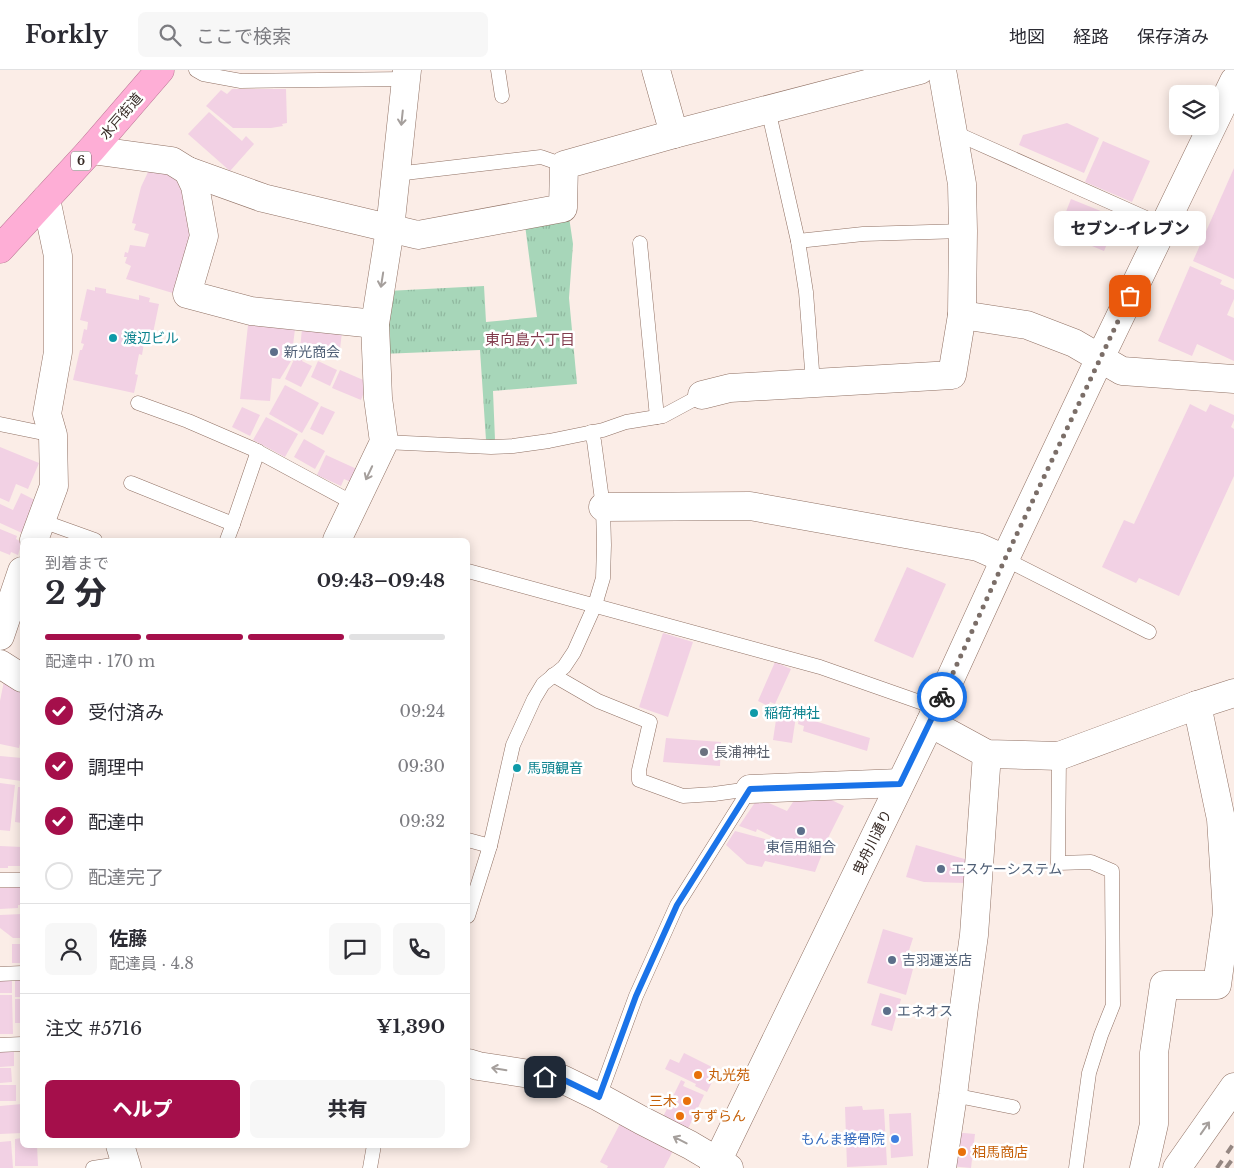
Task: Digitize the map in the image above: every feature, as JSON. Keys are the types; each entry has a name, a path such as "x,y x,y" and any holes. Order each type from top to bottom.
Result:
{"highway":[{"name":"水戸街道","path":"0,249 91,150 160,70"}],"street":[{"path":"656,70 674,134"},
{"path":"91,150 172,160 188,171 263,198 418,235 563,208 564,165 674,134 920,70"},
{"path":"702,394 730,388 952,375 962,315 962,184 942,70"},
{"path":"343,538 355,504 384,442 378,398 375,324 390,229 407,75"},
{"name":"曳舟川通り","path":"720,1166 900,784 934,716 1005,559 1100,358 1234,81"},
{"path":"188,171 195,186 204,236 187,294 251,311 375,324"},
{"path":"38,530 54,486 53,435 47,414 58,352 58,256 46,200"},
{"path":"962,315 1027,325 1074,343 1122,371 1234,379"},
{"path":"603,507 750,506 978,547 1005,559"},
{"path":"0,636 20,577"},
{"path":"0,664 20,677"},
{"path":"934,716 987,754 1059,756 1234,693"},
{"path":"1144,1168 1154,1124 1154,1053 1164,986 1217,985 1227,913 1221,819 1197,705"},
{"path":"942,1168 974,935 987,754"},
{"path":"750,789 900,784"},
{"path":"470,1064 562,1079 690,1145 720,1166"},
{"path":"1177,1168 1234,1087"}],"lane":[{"path":"196,70 203,74 241,81 407,75"},
{"path":"498,70 502,96"},
{"path":"768,110 798,241 806,292 813,383"},
{"path":"953,132 1164,226"},
{"path":"396,174 540,157 564,165"},
{"path":"798,241 863,234 963,231"},
{"path":"640,243 657,418"},
{"path":"384,442 491,447 549,441 603,430 626,422 657,418 702,394"},
{"path":"138,403 188,421 258,451 355,504"},
{"path":"0,424 53,435"},
{"path":"470,910 490,846 513,744 543,684 564,667 574,652 595,605 603,578 603,507 594,441 591,432"},
{"path":"228,538 258,451"},
{"path":"131,483 233,524"},
{"path":"38,530 84,538"},
{"path":"1005,559 1149,632"},
{"path":"470,572 820,667 934,716"},
{"path":"552,675 598,701 650,722 639,770 639,780 683,796 750,789"},
{"path":"1059,756 1058,864 1091,862 1112,871 1114,1005 1101,1035 1090,1073 1076,1168"},
{"path":"599,1097 636,996 677,905 750,789"},
{"path":"470,841 490,846"},
{"path":"0,880 20,880"},
{"path":"0,974 20,973"},
{"path":"0,1045 20,1044"},
{"path":"953,1095 1012,1107"},
{"path":"370,1168 373,1148"},
{"path":"93,1168 124,1159"}],"green space":[{"path":"569,217 573,244 569,298 577,384 493,391 495,440 486,440 480,350 381,354 387,291 484,286 486,322 537,317 525,225"}],"building":[{"path":"232,89 286,89 287,123 282,124 283,126 271,128 233,128 206,106 221,90 227,94"},
{"path":"209,112 242,141 246,136 254,144 230,171 188,134"},
{"path":"1067,123 1099,138 1084,173 1019,145 1023,135"},
{"path":"1103,141 1150,161 1132,202 1085,182"},
{"path":"1234,168 1234,279 1193,261"},
{"path":"150,169 181,178 194,237 176,294 126,279 131,266 125,263 127,257 124,257 125,252 128,253 130,245 145,247 149,234 134,230 136,224 132,223 141,187"},
{"path":"1071,199 1118,218 1104,251 1058,232"},
{"path":"1190,266 1222,280 1220,284 1234,290 1234,299 1227,315 1234,318 1234,361 1197,344 1192,356 1158,341"},
{"name":"渡辺ビル","path":"95,287 106,289 106,293 139,300 139,295 150,298 149,302 159,304 153,333 144,331 142,355 139,354 135,374 138,375 134,393 73,380 80,350 82,350 84,344 81,343 84,329 87,330 88,322 80,320 87,289 95,291"},
{"path":"248,325 295,329 291,361 280,379 272,378 270,401 240,399"},
{"path":"302,328 342,332 340,349 330,348 330,357 313,355 313,352 300,350"},
{"path":"296,355 303,358 302,361 312,366 301,387 285,379"},
{"path":"318,361 337,370 330,386 311,377"},
{"path":"340,370 368,382 361,400 332,388"},
{"path":"285,385 319,403 302,433 269,414"},
{"path":"1190,404 1206,412 1210,404 1234,415 1231,427 1234,429 1234,476 1179,596 1139,578 1136,583 1102,567 1124,520 1134,524"},
{"path":"321,406 335,412 323,435 310,429"},
{"path":"242,407 260,415 250,436 232,427"},
{"path":"266,417 298,434 285,457 253,440"},
{"path":"304,439 325,451 315,469 294,457"},
{"path":"0,447 39,463 28,489 16,484 9,502 0,498"},
{"path":"326,455 359,470 353,483 344,479 341,486 317,475"},
{"path":"21,493 37,501 22,533 0,523 0,504 13,510"},
{"path":"0,529 17,536 16,539 20,541 18,555 11,552 10,555 0,551"},
{"path":"907,567 946,584 913,658 874,641"},
{"path":"663,633 693,642 668,717 639,707"},
{"path":"775,662 791,669 775,704 770,702 768,706 758,701"},
{"path":"4,681 20,688 19,748 0,744 0,701"},
{"path":"777,713 796,716 792,743 773,740"},
{"path":"805,718 870,738 867,751 803,731 804,726 798,724 799,719 804,721"},
{"path":"666,738 721,742 720,766 663,762"},
{"path":"0,756 20,758 20,781 0,778"},
{"path":"0,783 15,785 10,831 0,830"},
{"path":"18,787 20,787 20,823 15,822"},
{"path":"819,794 844,806 822,850 777,839 757,829 756,832 739,826 756,801 760,804 762,800 787,811 797,796"},
{"path":"735,831 822,854 815,872 765,861 762,867 747,864 726,845"},
{"path":"916,845 968,860 967,883 924,882 906,877"},
{"path":"0,846 20,847 20,866 0,868"},
{"path":"20,887 20,905 18,905 18,908 0,909 0,888"},
{"path":"20,914 20,938 13,938 0,928 0,915"},
{"path":"883,929 913,938 904,966 913,969 906,995 867,983"},
{"path":"12,944 20,944 20,963 12,963"},
{"path":"15,978 20,978 20,997 15,997"},
{"path":"0,979 12,979 12,993 0,993"},
{"path":"880,993 901,999 892,1031 871,1025"},
{"path":"0,995 12,995 13,1034 0,1034"},
{"path":"15,999 20,999 20,1023 15,1023"},
{"path":"0,1050 14,1050 14,1066 0,1067"},
{"path":"684,1053 718,1070 707,1092 695,1086 696,1084 665,1069 670,1059 679,1063"},
{"path":"0,1068 11,1068 12,1082 0,1083"},
{"path":"681,1080 685,1082 683,1086 704,1095 687,1131 662,1119"},
{"path":"0,1085 16,1085 16,1101 0,1101"},
{"path":"20,1104 20,1133 0,1134 0,1106"},
{"path":"862,1106 863,1110 884,1109 887,1165 847,1167 845,1107"},
{"path":"911,1113 913,1156 891,1158 889,1114"},
{"path":"621,1122 674,1149 664,1168 607,1168 608,1166 600,1162"},
{"path":"953,1132 975,1134 971,1168 950,1166"},
{"path":"20,1138 20,1148 37,1148 38,1166 15,1166 15,1139"},
{"path":"11,1141 13,1168 0,1168 0,1142"}],"railway":[{"path":"1217,1168 1234,1143"},
{"path":"1226,1168 1234,1157"}],"way so far":[{"path":"942,697 1005,559 1130,296"}],"place":[{"name":"セブン-イレブン","path":"1130,296"},
{"name":"渡辺ビル","path":"113,338"},
{"name":"新光商会","path":"274,352"},
{"name":"稲荷神社","path":"754,713"},
{"name":"長浦神社","path":"704,752"},
{"name":"馬頭観音","path":"517,768"},
{"name":"東信用組合","path":"801,831"},
{"name":"エスケーシステム","path":"941,869"},
{"name":"吉羽運送店","path":"892,960"},
{"name":"エネオス","path":"887,1011"},
{"name":"丸光苑","path":"698,1075"},
{"name":"三木","path":"687,1101"},
{"name":"すずらん","path":"680,1116"},
{"name":"もんま接骨院","path":"895,1139"},
{"name":"相馬商店","path":"962,1152"}],"district":[{"name":"東向島六丁目","path":"530,340"}],"route":[{"path":"545,1077 562,1079 599,1097 636,996 677,905 750,789 900,784 942,697"}]}
